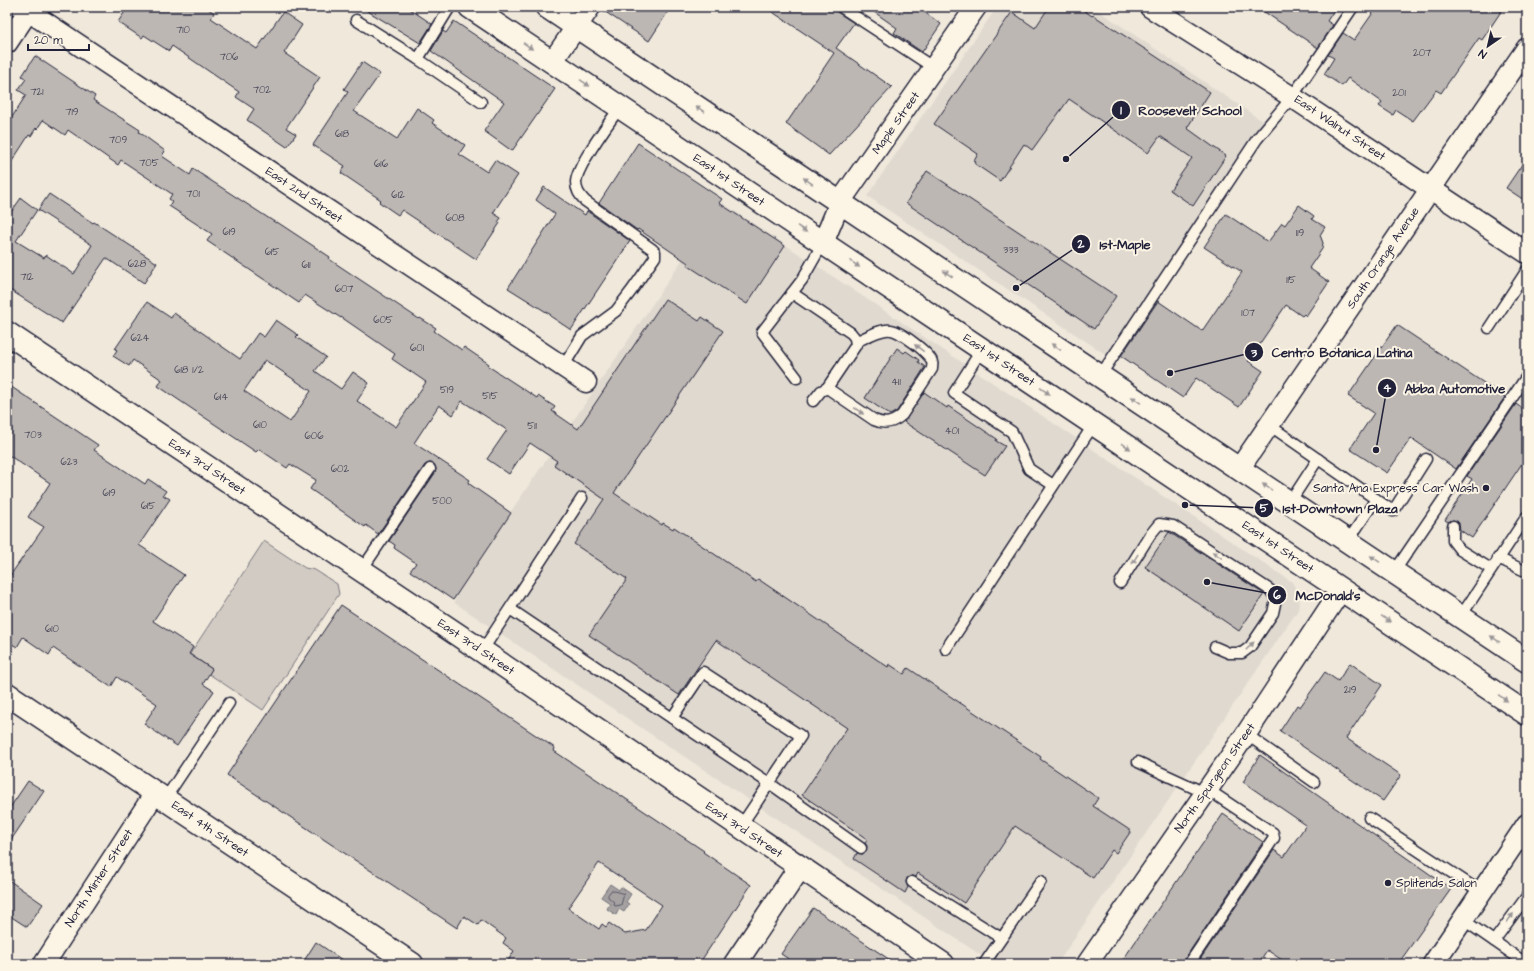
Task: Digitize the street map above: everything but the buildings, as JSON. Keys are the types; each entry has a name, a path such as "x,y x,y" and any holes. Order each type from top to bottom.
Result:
{"main road":[{"name":"East 1st Street","path":"470,7 1527,714"},
{"path":"547,7 1527,661"},
{"name":"East 3rd Street","path":"7,333 482,651 943,964"},
{"name":"East 4th Street","path":"7,694 160,796 399,960"},
{"path":"735,964 800,868"}],"street":[{"path":"552,62 590,7"},
{"name":"Maple Street","path":"823,243 840,202 976,7"},
{"name":"East Walnut Street","path":"1150,7 1292,97 1527,253"},
{"path":"7,43 27,8"},
{"name":"East 2nd Street","path":"27,8 586,382"},
{"name":"South Orange Avenue","path":"1239,469 1527,48"},
{"name":"North Spurgeon Street","path":"1087,964 1246,734 1341,590"},
{"name":"North Minter Street","path":"44,964 160,796"},
{"path":"1433,964 1462,919 1525,831"}],"lane":[{"path":"418,59 450,7"},
{"path":"841,7 934,68"},
{"path":"1100,376 1257,139 1292,97 1353,7"},
{"path":"356,20 418,59 481,102"},
{"path":"563,366 582,336 616,311 654,257 655,252 652,249 585,202 578,192 576,181 582,165 620,107"},
{"path":"797,378 762,332 802,280 823,243"},
{"path":"1489,328 1527,270"},
{"path":"792,293 851,333 856,342 856,345 827,388 821,391 813,401"},
{"path":"827,388 874,420 881,423 890,423 897,420 902,415 932,368 932,362 928,355 898,333 891,330 871,335 856,342"},
{"path":"982,349 954,393 1012,432 1029,469 1054,485"},
{"path":"1394,572 1527,376"},
{"path":"946,649 1094,424"},
{"path":"1269,425 1393,511 1426,459"},
{"path":"1290,502 1318,458"},
{"path":"361,571 430,469"},
{"path":"482,651 582,498"},
{"path":"1348,541 1376,499"},
{"path":"1461,616 1527,516"},
{"path":"1120,583 1150,535 1159,524 1173,526 1270,590 1276,598 1273,613 1250,647 1242,653 1229,653 1215,647"},
{"path":"1453,526 1453,541 1460,550 1491,569"},
{"path":"1498,558 1527,572"},
{"path":"510,609 769,783 861,848"},
{"path":"672,718 703,672 801,736 740,827"},
{"path":"160,796 228,703"},
{"path":"1246,734 1314,782"},
{"path":"1138,762 1206,791 1273,833 1274,838 1189,964"},
{"path":"1369,818 1481,892"},
{"path":"984,964 1041,881"},
{"path":"912,882 1001,938"},
{"path":"1494,941 1527,896"},
{"path":"1462,919 1527,964"}],"shaded area":[{"path":"997,7 1093,7 1264,122 1111,358 867,196"},
{"path":"721,202 1292,582 1300,597 1298,610 1057,964 994,964 455,603 454,594 617,357"},
{"path":"264,541 305,568 315,570 337,584 339,594 263,710 209,674 212,669 190,654"}],"water":[{"path":"610,884 619,890 621,887 631,894 626,902 629,904 624,912 619,909 616,915 607,909 610,903 601,897"}],"place":[{"name":"Roosevelt School","path":"1066,159"},
{"name":"1st-Maple","path":"1016,288"},
{"name":"Centro Botanica Latina","path":"1170,373"},
{"name":"Abba Automotive","path":"1376,450"},
{"name":"Santa Ana Express Car Wash","path":"1486,488"},
{"name":"1st-Downtown Plaza","path":"1185,505"},
{"name":"McDonald's","path":"1207,582"},
{"name":"Splitends Salon","path":"1388,883"}]}
